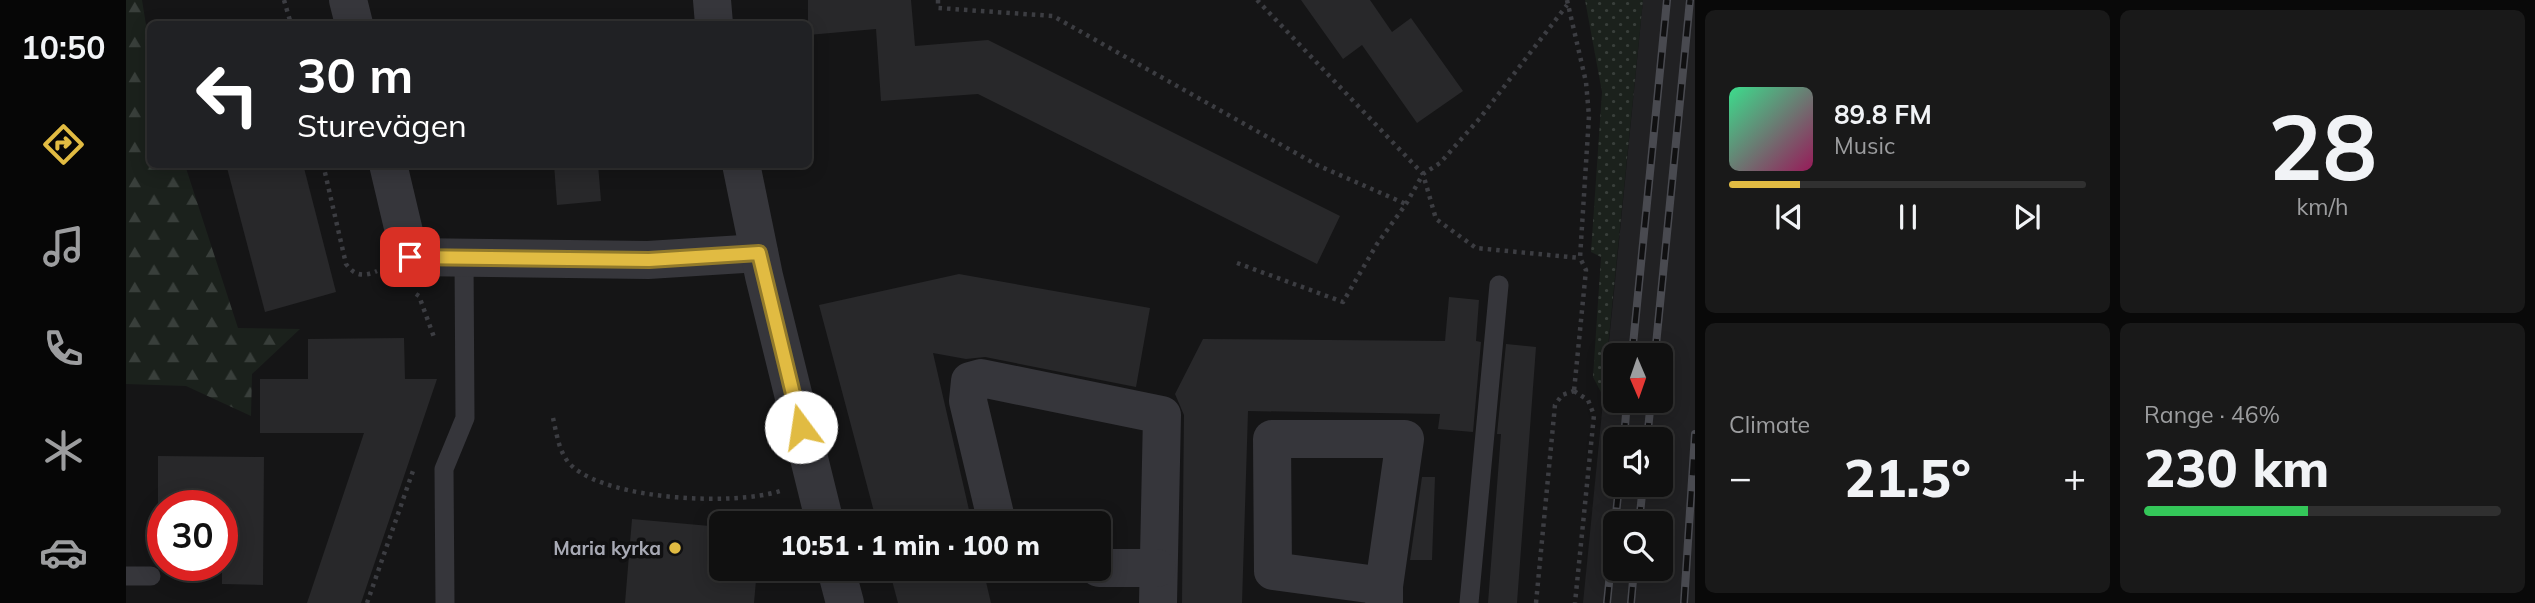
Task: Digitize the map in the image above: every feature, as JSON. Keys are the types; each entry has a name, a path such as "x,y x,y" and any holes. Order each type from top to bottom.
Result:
{"street":[{"path":"348,0 353,21"},
{"path":"712,0 714,21"},
{"path":"389,168 410,273 464,258 649,260 759,253"},
{"path":"742,168 759,253 822,511"},
{"path":"994,511 968,401 970,381 981,378 1162,415 1157,585 1111,572"},
{"path":"1272,439 1405,439 1384,594 1273,572 1272,439"},
{"path":"839,581 845,603"}],"lane":[{"path":"445,603 444,470 466,418 464,258"},
{"path":"1469,603 1499,285"},
{"path":"126,576 147,576"}],"path":[{"path":"284,0 290,21"},
{"path":"937,0 938,8 1053,16 1317,164 1406,204"},
{"path":"1257,0 1423,174 1436,219 1476,248 1580,258"},
{"path":"1237,263 1343,302 1423,174 1440,163 1480,118 1567,3"},
{"path":"1567,3 1586,82 1588,116 1580,258 1586,270 1574,391"},
{"path":"324,168 346,264 351,271 359,275 410,273 438,348"},
{"path":"1536,603 1555,405 1562,395 1574,391"},
{"path":"1574,391 1588,400 1594,415 1575,603"},
{"path":"553,418 559,446 572,466 593,479 652,495 698,499 767,495 790,487"}],"shaded area":[{"path":"1643,0 1695,0 1695,603 1583,603 1603,402 1603,413 1673,413 1673,343 1609,343"}],"green space":[{"path":"126,0 142,0 147,31 147,168 186,168 238,328 300,329 252,374 251,416 186,386 126,384"},
{"path":"1585,0 1643,0 1608,343 1603,343 1603,396 1593,377 1601,257 1591,252 1602,92"}],"building":[{"path":"808,0 911,0 915,46 988,40 1340,216 1317,264 978,94 881,101 876,29 812,35 812,21 808,21"},
{"path":"1301,0 1370,0 1392,32 1411,18 1463,91 1417,123 1362,45 1343,59"},
{"path":"227,168 304,168 336,292 265,312"},
{"path":"554,168 598,168 601,201 557,205"},
{"path":"959,274 1150,308 1136,387 985,357 966,359 933,353 969,511 874,511 819,305"},
{"path":"1449,297 1479,300 1476,341 1481,342 1473,432 1438,429 1440,414 1248,411 1242,603 1182,603 1184,415 1175,394 1203,339 1445,341"},
{"path":"404,338 405,379 437,379 361,603 307,603 364,433 260,433 260,379 308,379 308,339"},
{"path":"1506,344 1536,347 1517,603 1488,603 1501,434 1497,434"},
{"path":"158,456 264,457 263,585 222,584 222,581 238,581 238,490 158,490"},
{"path":"1422,477 1435,477 1432,560 1410,560"},
{"name":"Maria kyrka","path":"632,519 709,526 709,581 756,581 754,603 625,603"},
{"path":"892,581 986,581 991,603 898,603"}],"railway":[{"path":"1633,343 1667,0"},
{"path":"1656,343 1690,0"},
{"path":"1625,427 1626,413"},
{"path":"1648,427 1650,413"},
{"path":"1684,603 1695,434"},
{"path":"1607,603 1618,497"},
{"path":"1640,511 1642,497"},
{"path":"1631,603 1633,581"}],"place":[{"name":"Maria kyrka","path":"675,548"}],"route":[{"path":"410,257 649,260 759,253 801,427"}]}
